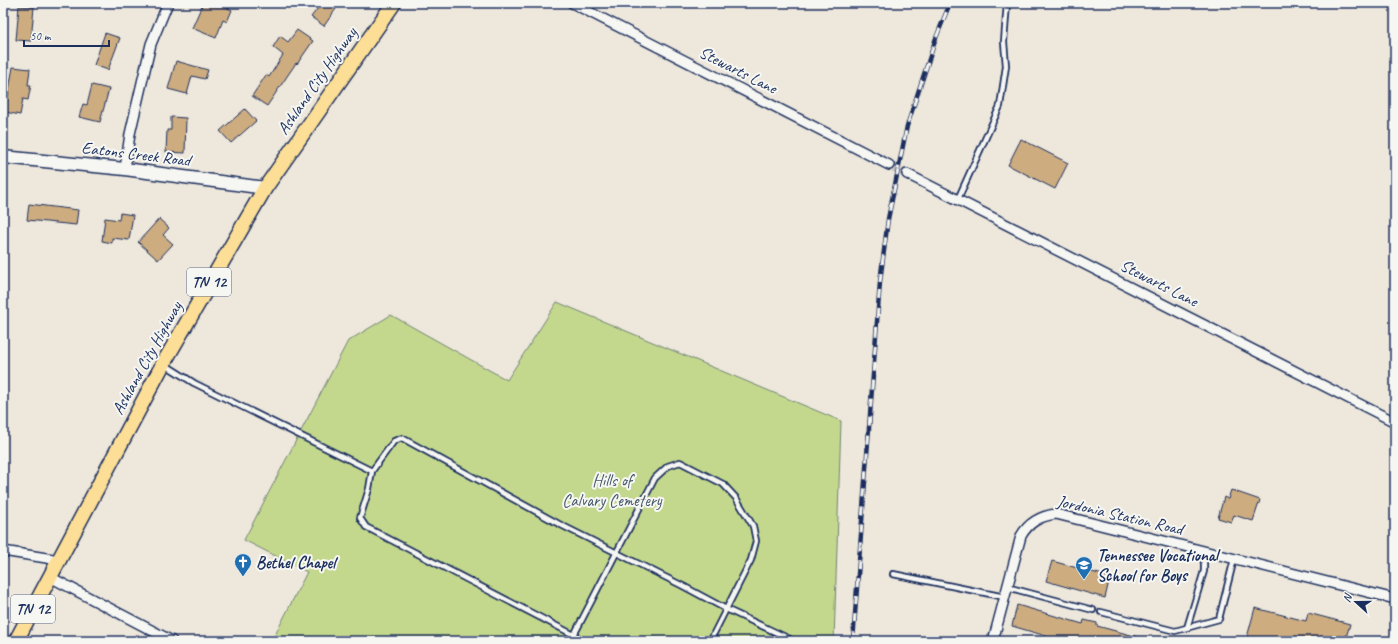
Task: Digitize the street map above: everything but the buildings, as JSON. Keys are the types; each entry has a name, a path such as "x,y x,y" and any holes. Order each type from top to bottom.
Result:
{"main road":[{"name":"Ashland City Highway","path":"16,641 163,364 265,188 394,3"}],"street":[{"path":"125,170 130,134 152,44 168,3"},
{"name":"Stewarts Lane","path":"572,3 589,7 889,165"},
{"name":"Eatons Creek Road","path":"3,156 265,188"},
{"name":"Stewarts Lane","path":"907,174 1395,422"},
{"name":"Jordonia Station Road","path":"993,641 1020,536 1033,521 1044,515 1056,514 1395,599"},
{"path":"3,551 59,560"},
{"path":"50,577 172,641"}],"lane":[{"path":"958,199 1000,106 1006,66 1004,42 1007,3"},
{"path":"163,364 194,383 372,471"},
{"path":"574,635 366,527 360,518 369,490 372,471 394,441 402,438 559,524 726,609 794,641"},
{"path":"571,641 656,478 668,466 680,462 723,484 736,498 753,526 756,541 751,560 710,641"},
{"path":"1187,628 1204,571 1204,562 1197,550"},
{"path":"1101,612 1175,631 1220,619 1234,559"},
{"path":"893,574 1005,597"},
{"path":"1007,587 1093,610"}],"green space":[{"name":"Hills of Calvary Cemetery","path":"557,302 841,421 834,641 272,641 307,572 244,540 348,341 391,315 507,380"}],"tunnel":[{"path":"889,165 907,174"}],"railway":[{"path":"853,641 880,282 888,219 907,126 936,38 950,3"}],"place":[{"name":"Bethel Chapel","path":"243,577"},
{"name":"Tennessee Vocational School for Boys","path":"1084,580"}]}
